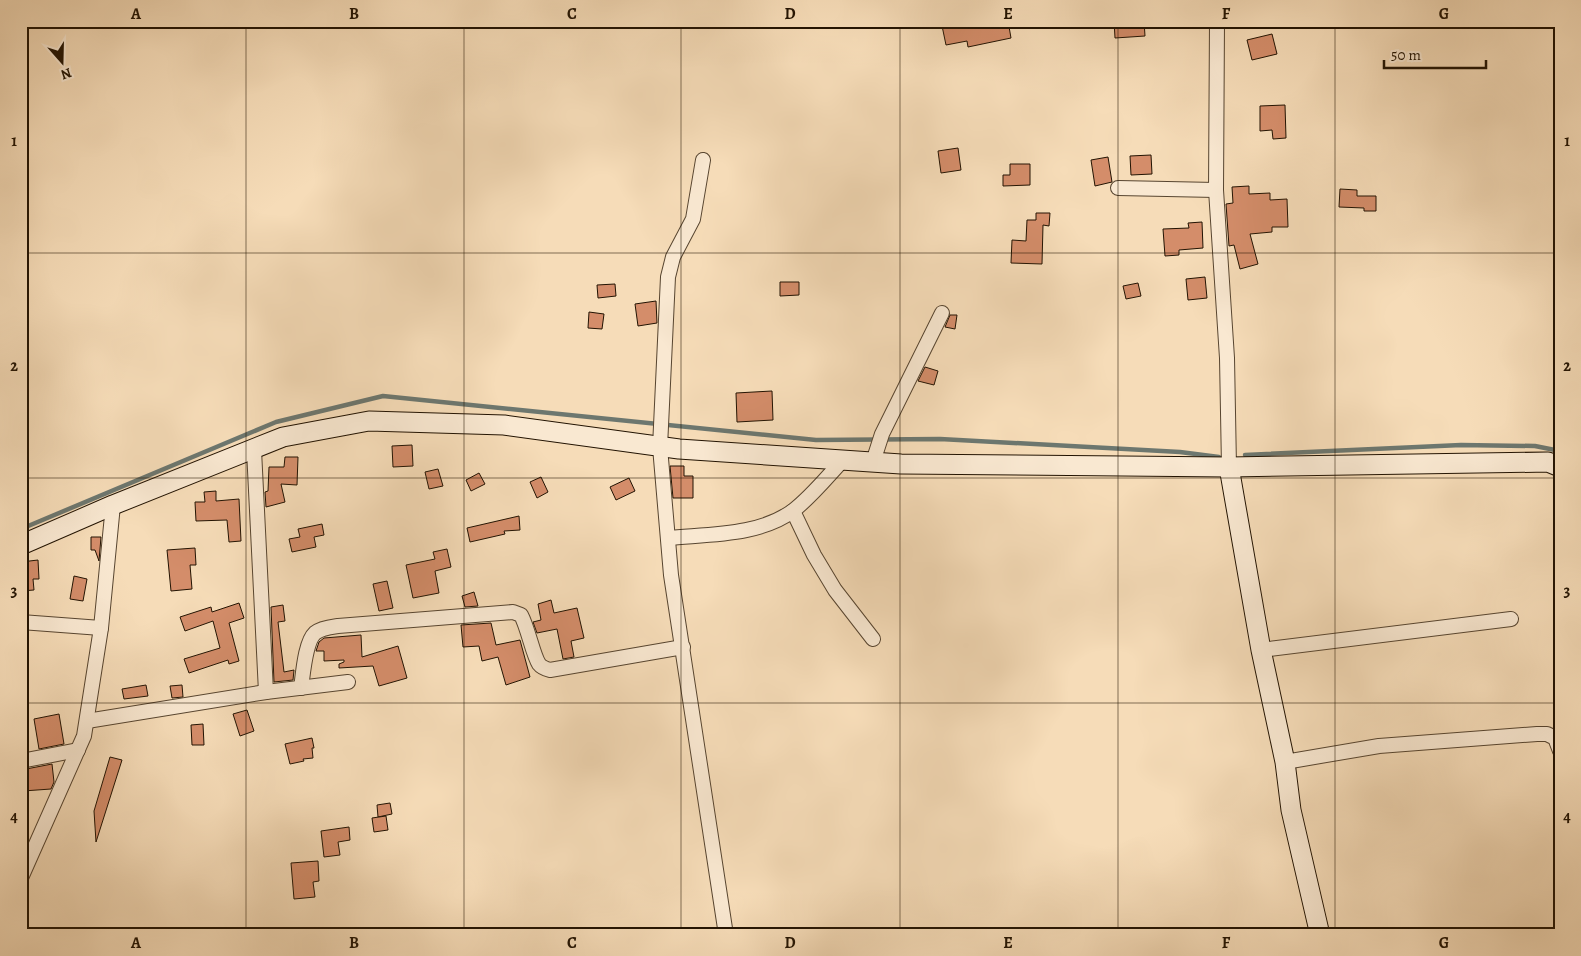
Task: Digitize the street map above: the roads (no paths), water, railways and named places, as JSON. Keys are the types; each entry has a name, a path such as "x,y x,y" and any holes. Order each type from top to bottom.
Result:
{"street":[{"path":"1217,21 1216,190 1227,358 1229,467 1261,650 1285,762 1291,810 1320,935"},
{"path":"704,160 693,218 673,258 668,277 661,442 672,575 726,935"},
{"path":"1118,188 1216,190"},
{"path":"874,459 882,434 942,313"},
{"path":"21,545 113,505 283,437 369,421 504,425 843,460 874,459 902,464 1229,467 1548,462 1560,467"},
{"path":"254,450 266,692"},
{"path":"668,538 736,532 774,522 793,511 843,460"},
{"path":"21,878 84,736 101,628 113,505"},
{"path":"793,511 814,555 835,590 873,639"},
{"path":"300,688 309,644 314,634 338,626 514,612 521,615 526,624 538,663 543,668 550,670 683,647"},
{"path":"1261,650 1511,619"},
{"path":"21,622 101,628"},
{"path":"87,722 266,692 348,682"},
{"path":"1285,762 1379,746 1537,734 1547,734 1554,738 1560,750"},
{"path":"21,761 78,750"}],"waterway":[{"path":"21,529 276,422 383,396 816,440 940,439 1180,452 1219,457"},
{"path":"1245,455 1461,445 1535,446 1560,451"}]}
